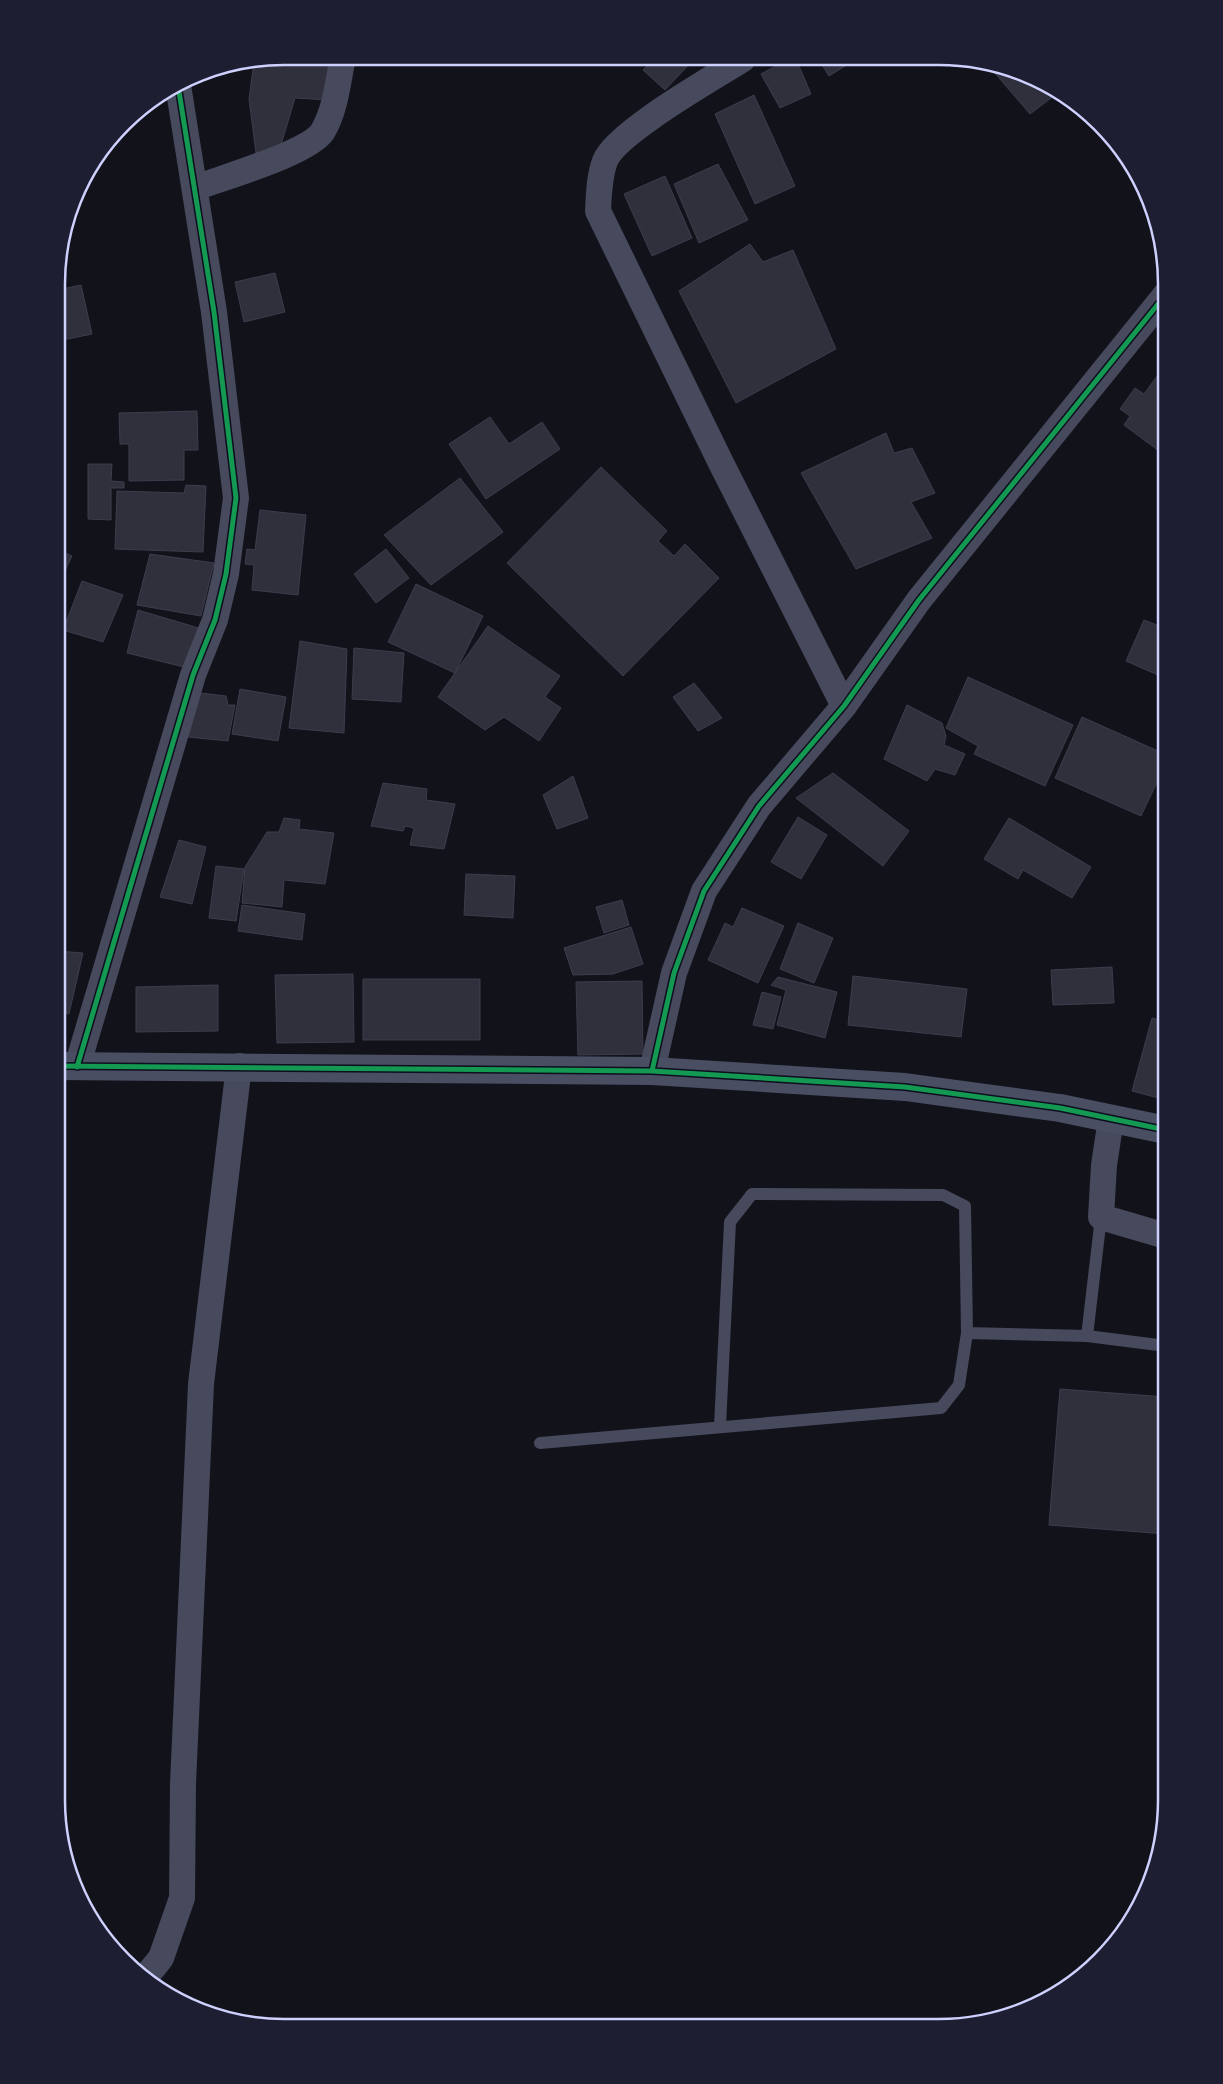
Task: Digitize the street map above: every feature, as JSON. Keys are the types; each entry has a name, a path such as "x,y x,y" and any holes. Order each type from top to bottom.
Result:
{"street":[{"path":"195,188 266,164 296,151 322,132 334,102 341,65"},
{"path":"734,65 647,120 610,152 605,161 600,184 598,211 721,463 844,706"},
{"path":"179,92 214,312 236,498 226,574 215,620 193,675 67,1066 652,1071 905,1087 1060,1108 1158,1128"},
{"path":"652,1071 674,973 704,891 759,806 844,706 920,600 1158,304"},
{"path":"149,1973 162,1958 182,1898 183,1784 201,1384 239,1066"},
{"path":"1111,1119 1102,1190 1101,1217 1158,1234"}],"lane":[{"path":"540,1443 941,1408 959,1385 968,1332 965,1206 943,1195 752,1194 730,1222 720,1426"},
{"path":"1087,1336 1101,1217"},
{"path":"968,1332 1087,1336 1158,1345"}],"building":[{"path":"269,65 333,65 328,100 295,98 278,155 256,153 249,99 253,67"},
{"path":"648,65 688,65 665,90 643,70"},
{"path":"778,65 799,65 811,94 780,108 761,74"},
{"path":"822,65 847,65 829,76"},
{"path":"993,71 1023,82 1053,97 1030,114"},
{"path":"754,95 795,186 755,204 715,114"},
{"path":"718,164 748,220 699,243 674,184"},
{"path":"665,176 692,238 652,256 624,194"},
{"path":"750,244 763,262 793,250 836,349 736,403 679,291"},
{"path":"275,273 285,312 244,322 235,282"},
{"path":"81,285 92,334 65,340 65,288"},
{"path":"1158,375 1158,450 1124,425 1130,416 1120,409 1135,388 1144,394"},
{"path":"197,411 198,450 184,450 184,480 129,481 129,444 120,444 119,413"},
{"path":"490,417 509,444 542,422 560,449 486,499 449,444"},
{"path":"886,433 894,453 912,448 935,493 911,502 932,538 856,569 801,473"},
{"path":"88,464 112,464 111,481 124,482 124,488 111,488 111,520 88,519"},
{"path":"601,467 667,531 658,541 674,556 685,544 719,578 623,676 507,563"},
{"path":"460,478 503,532 431,585 384,535"},
{"path":"186,485 206,486 203,552 115,549 117,491 184,493"},
{"path":"260,510 306,515 298,595 252,590 254,565 245,564 247,549 255,550"},
{"path":"386,549 409,578 376,603 354,574"},
{"path":"65,553 72,556 65,571"},
{"path":"150,554 214,563 201,616 137,605"},
{"path":"82,581 123,595 103,642 65,631 65,625"},
{"path":"416,584 483,616 455,673 388,642"},
{"path":"138,610 202,629 188,668 127,653"},
{"path":"1144,620 1158,625 1158,675 1126,661"},
{"path":"488,626 560,676 545,697 561,708 539,741 504,717 485,730 438,697"},
{"path":"300,641 347,649 344,733 289,728"},
{"path":"354,648 404,653 401,702 352,699"},
{"path":"968,677 1073,725 1045,786 974,754 978,746 946,728"},
{"path":"694,683 722,718 698,731 673,697"},
{"path":"240,689 286,697 278,741 232,734"},
{"path":"201,693 226,696 228,705 235,705 228,741 188,737"},
{"path":"907,705 942,723 946,736 944,745 965,754 955,775 935,769 927,781 884,759"},
{"path":"1082,717 1158,751 1158,780 1141,816 1055,778"},
{"path":"833,773 909,831 883,866 796,798"},
{"path":"573,776 588,818 557,829 543,795"},
{"path":"383,783 427,789 426,800 455,804 444,849 410,845 414,828 405,826 403,831 371,826"},
{"path":"798,817 827,835 801,879 771,862"},
{"path":"284,818 300,820 299,829 334,833 325,884 284,880 282,907 242,903 245,867 267,832 279,832"},
{"path":"1009,818 1091,867 1072,898 1023,870 1018,879 984,859"},
{"path":"179,840 206,847 192,904 160,897"},
{"path":"216,866 244,869 236,921 209,918"},
{"path":"466,874 515,876 513,918 464,915"},
{"path":"622,900 629,925 604,933 596,907"},
{"path":"242,905 305,914 302,940 238,931"},
{"path":"742,908 784,926 758,983 708,960 725,923 733,927"},
{"path":"798,923 833,938 814,983 780,969"},
{"path":"631,927 643,964 613,974 573,975 564,948"},
{"path":"65,952 83,953 69,1014 65,1013"},
{"path":"1112,967 1114,1003 1053,1005 1051,970"},
{"path":"353,974 354,1042 277,1043 275,975"},
{"path":"853,976 967,989 961,1037 848,1025"},
{"path":"778,977 837,992 825,1038 777,1025 786,990 771,985"},
{"path":"363,979 480,979 480,1040 363,1040"},
{"path":"642,981 643,1054 578,1055 576,982"},
{"path":"218,985 218,1031 136,1032 136,987"},
{"path":"762,992 781,997 773,1029 753,1025"},
{"path":"1152,1018 1158,1020 1158,1098 1132,1091"},
{"path":"1060,1389 1158,1396 1158,1533 1049,1525"}],"cycle path":[{"path":"77,1067 193,675 215,620 226,574 236,498 214,312 179,92"},
{"path":"652,1071 674,973 704,891 759,806 844,706 919,600 1158,304"},
{"path":"65,1066 652,1071 905,1087 1060,1108 1158,1128"}]}
